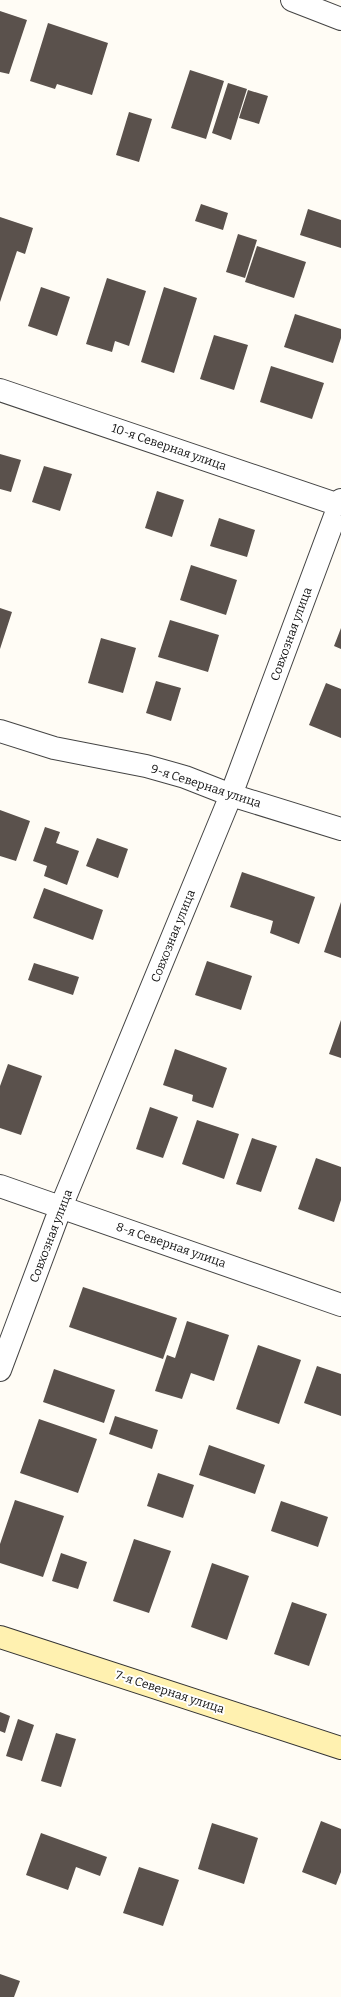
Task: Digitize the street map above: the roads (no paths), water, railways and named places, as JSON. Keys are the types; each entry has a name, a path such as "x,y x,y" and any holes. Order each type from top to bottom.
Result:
{"main road":[{"name":"7-я Северная улица","path":"0,1637 341,1748"}],"street":[{"path":"292,0 341,19"},
{"name":"10-я Северная улица","path":"0,390 340,502"},
{"name":"Совхозная улица","path":"0,1370 61,1207 231,795 340,502"},
{"name":"9-я Северная улица","path":"0,731 54,748 146,766 179,775 231,795 341,829"},
{"name":"8-я Северная улица","path":"0,1186 341,1305"}]}
